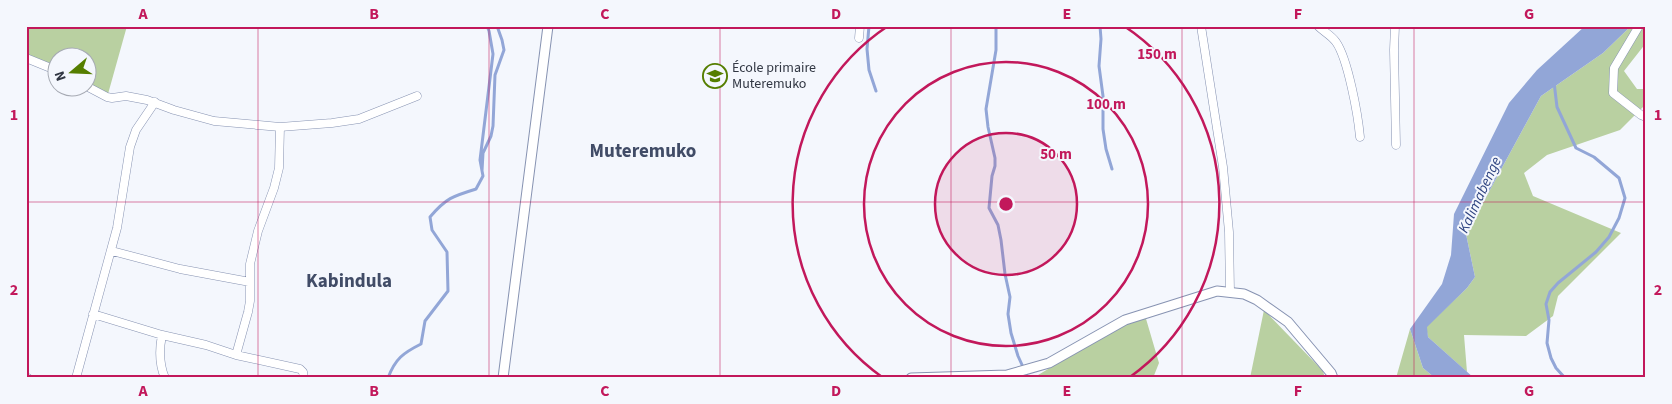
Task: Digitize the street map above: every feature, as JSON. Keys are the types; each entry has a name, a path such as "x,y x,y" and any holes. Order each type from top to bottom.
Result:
{"street":[{"path":"503,378 548,26"},
{"path":"859,38 860,26"},
{"path":"1201,26 1223,167 1229,232 1230,292"},
{"path":"1318,26 1334,39 1342,55 1354,99 1360,137"},
{"path":"1395,26 1396,145"},
{"path":"1639,26 1614,68 1613,92 1646,117"},
{"path":"26,58 48,67"},
{"path":"98,92 112,98 126,96 155,102 174,110 214,121 280,127 359,119 417,96"},
{"path":"76,378 112,251 130,146 136,130 155,102"},
{"path":"236,355 248,312 251,259 258,231 274,188 278,168 280,127"},
{"path":"112,251 180,269 250,282"},
{"path":"911,378 1008,376 1049,363 1125,320 1217,291 1244,294 1257,300 1288,322 1331,373 1332,378"},
{"path":"93,314 236,355 300,369 303,372 304,378"},
{"path":"162,335 160,357 165,378"}],"green space":[{"path":"26,26 127,26 108,94 98,89 98,48 48,48 48,66 26,55"},
{"path":"1631,26 1646,26 1646,43 1624,71 1637,89 1646,89 1646,104 1620,130 1547,155 1524,173 1533,196 1621,233 1558,296 1553,316 1526,336 1464,335 1467,372 1428,337 1426,327 1467,288 1475,277 1466,234 1541,96 1603,53"},
{"path":"1264,310 1323,371 1325,378 1250,378"},
{"path":"1144,312 1159,363 1153,378 1033,378"},
{"path":"1410,329 1423,368 1435,378 1396,378"}],"water":[{"name":"Kalimabenge","path":"1585,26 1631,26 1603,53 1541,96 1466,234 1475,277 1467,288 1427,327 1428,337 1474,378 1435,378 1423,368 1410,329 1442,284 1451,255 1454,214 1509,103 1537,70"}],"waterway":[{"path":"388,378 400,357 421,344 425,321 448,291 447,252 432,230 430,217 450,198 476,189 483,176 480,160 493,54 487,26"},
{"path":"482,171 483,153 491,136 493,126 495,75 504,50 497,26"},
{"path":"869,26 867,49 869,70 876,91"},
{"path":"996,26 996,50 986,109 995,158 989,208 998,225 1001,240 1010,297 1008,314 1011,333 1018,356 1028,378"},
{"path":"1100,26 1099,66 1103,96 1103,129 1112,169"},
{"path":"1554,82 1557,107 1576,148 1594,157 1619,178 1625,198 1619,218 1609,237 1596,252 1558,283 1550,292 1546,304 1549,320 1547,343 1556,368 1565,378"}],"place":[{"name":"École primaire Muteremuko","path":"715,76"}],"district":[{"name":"Muteremuko","path":"643,151"},
{"name":"Kabindula","path":"349,281"}]}
